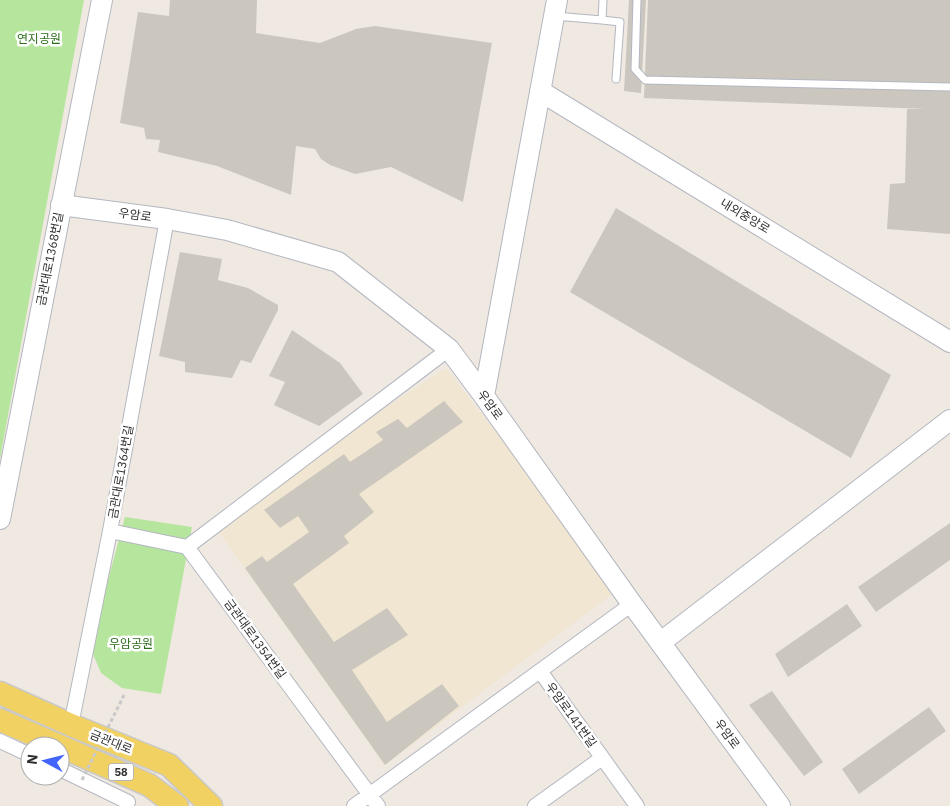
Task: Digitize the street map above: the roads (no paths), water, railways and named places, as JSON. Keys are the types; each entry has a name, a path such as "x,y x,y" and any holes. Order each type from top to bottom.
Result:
{"main road":[{"name":"금관대로","path":"0,693 169,766 212,806"},
{"name":"금관대로","path":"0,720 37,736"},
{"name":"금관대로","path":"70,750 148,785 178,806"}],"street":[{"name":"금관대로1368번길","path":"0,519 102,0"},
{"path":"484,396 555,8"},
{"name":"내외중앙로","path":"540,91 950,342"},
{"name":"우암로","path":"61,205 167,219 227,230 338,262 449,349 780,806"},
{"name":"금관대로1364번길","path":"71,725 110,531 167,219"},
{"path":"110,531 187,547 449,349"},
{"path":"661,642 950,420"},
{"name":"금관대로1354번길","path":"187,547 369,794"},
{"path":"354,806 632,604"},
{"name":"우암로141번길","path":"540,672 637,806"},
{"path":"1,743 20,751"},
{"name":"우암로141번길","path":"534,806 602,758"},
{"path":"70,774 126,804 148,785"},
{"path":"369,794 378,806"}],"lane":[{"path":"602,20 603,0"},
{"path":"637,0 635,69 645,80 950,87"},
{"path":"555,8 602,20 620,22 616,79"}],"park label":[{"name":"연지공원","path":"39,39"},
{"name":"우암공원","path":"131,644"}]}
